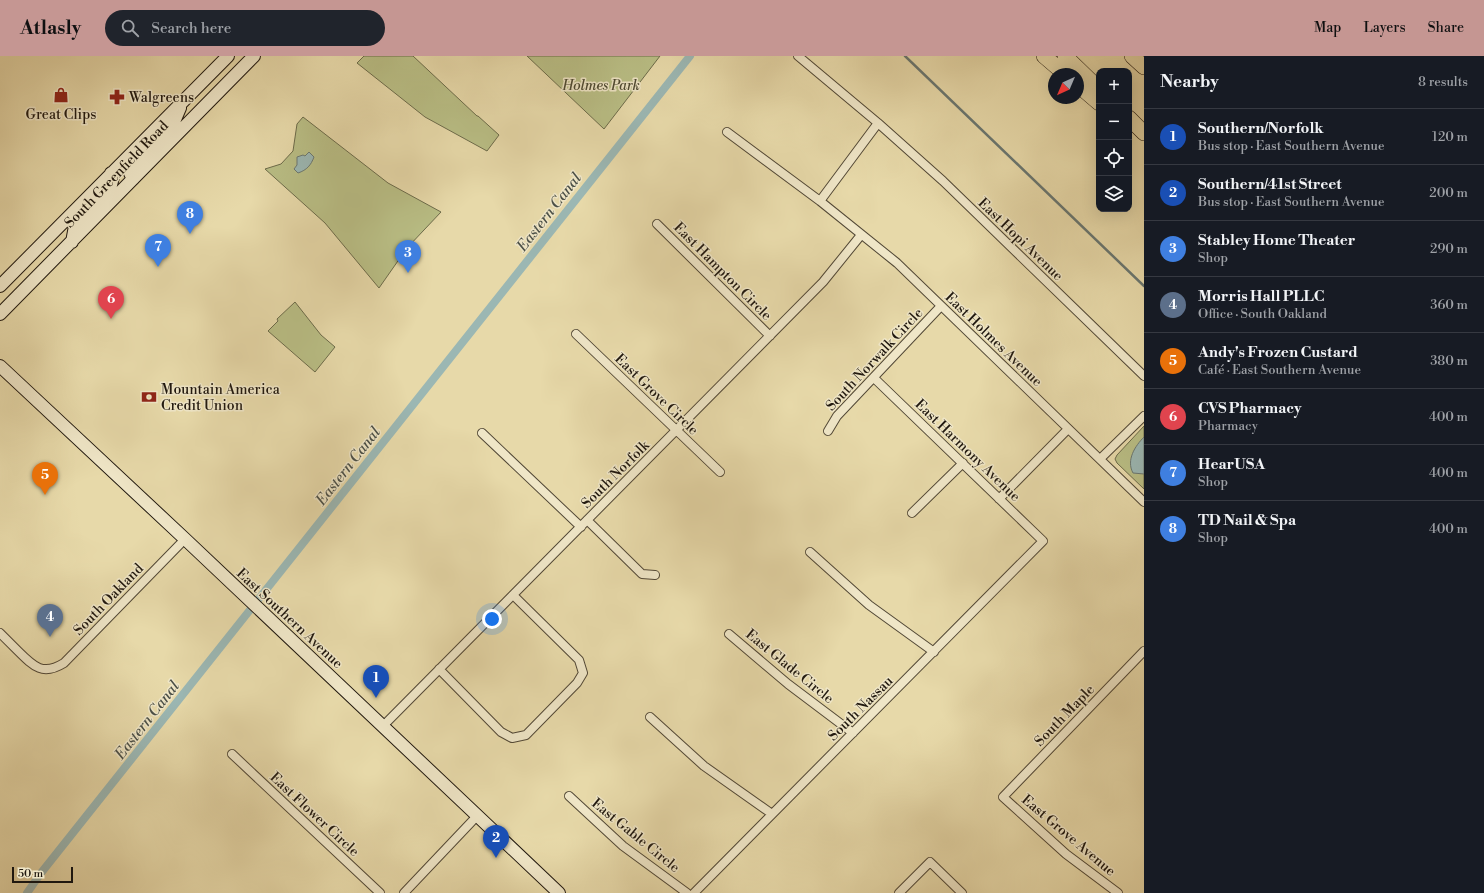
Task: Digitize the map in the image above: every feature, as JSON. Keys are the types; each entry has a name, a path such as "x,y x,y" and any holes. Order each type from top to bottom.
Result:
{"highway":[{"path":"1044,56 1058,68"},
{"path":"1065,56 1096,86"},
{"path":"1132,56 1144,67"},
{"path":"1084,90 1096,100"},
{"path":"1132,121 1144,133"},
{"path":"1132,126 1144,133"}],"main road":[{"name":"South Greenfield Road","path":"0,286 228,56"},
{"name":"South Greenfield Road","path":"0,314 254,56"},
{"path":"133,179 130,173 134,164 174,122 184,100"},
{"path":"72,242 75,226 111,185 113,177 111,173"},
{"name":"East Southern Avenue","path":"0,366 559,893"}],"street":[{"name":"East Hopi Avenue","path":"798,56 944,181 1144,376"},
{"path":"820,201 878,123"},
{"name":"East Holmes Avenue","path":"727,132 820,201 860,235 897,263 1144,502"},
{"name":"East Hampton Circle","path":"657,224 770,336"},
{"name":"South Norfolk","path":"382,726 823,282 860,235"},
{"name":"South Norwalk Circle","path":"828,431 837,416 941,306"},
{"name":"East Grove Circle","path":"576,334 720,472"},
{"name":"East Harmony Avenue","path":"874,378 1043,541"},
{"path":"1100,460 1144,416"},
{"path":"999,499 1068,429"},
{"path":"482,433 581,527"},
{"path":"912,513 963,463"},
{"path":"587,520 642,574 655,575"},
{"name":"South Oakland","path":"0,633 32,665 46,670 56,668 64,663 185,539"},
{"name":"South Nassau","path":"694,893 1043,541"},
{"path":"810,552 869,605 934,652"},
{"path":"439,670 501,732 512,738 526,734 577,683 583,673 579,660 513,595"},
{"name":"East Glade Circle","path":"729,634 788,684 853,733"},
{"name":"South Maple","path":"1003,797 1144,651"},
{"path":"650,717 704,766 772,814"},
{"name":"East Flower Circle","path":"232,754 380,893"},
{"name":"East Gable Circle","path":"569,796 623,846 687,893"},
{"name":"East Grove Avenue","path":"1003,797 1066,854 1118,893"},
{"path":"404,893 477,816"},
{"path":"899,893 930,862 962,893"}],"green space":[{"path":"364,56 413,56 499,135 487,151 425,117 357,63"},
{"name":"Holmes Park","path":"527,56 660,56 604,129"},
{"path":"303,117 388,183 441,212 407,248 379,288 325,223 265,169 281,164 293,151 297,124"},
{"path":"295,302 321,335 335,347 315,372 268,331 278,321 277,319"},
{"path":"1144,426 1144,489 1117,463 1115,459"}],"water":[{"path":"309,152 314,157 312,162 306,169 298,173 294,169 297,165 297,157 303,155 305,156"},
{"path":"1144,437 1144,474 1133,473 1130,463 1132,454"}],"waterway":[{"name":"Eastern Canal","path":"27,893 41,873 690,56"},
{"path":"905,56 1144,286"}],"place":[{"name":"Great Clips","path":"61,95"},
{"name":"Walgreens","path":"117,97"},
{"name":"TD Nail & Spa","path":"190,234"},
{"name":"HearUSA","path":"158,267"},
{"name":"Stabley Home Theater","path":"408,273"},
{"name":"CVS Pharmacy","path":"111,319"},
{"name":"Mountain America Credit Union","path":"149,397"},
{"name":"Andy's Frozen Custard","path":"45,495"},
{"name":"Morris Hall PLLC","path":"50,637"},
{"name":"Southern/Norfolk","path":"376,698"},
{"name":"Southern/41st Street","path":"496,858"}]}
